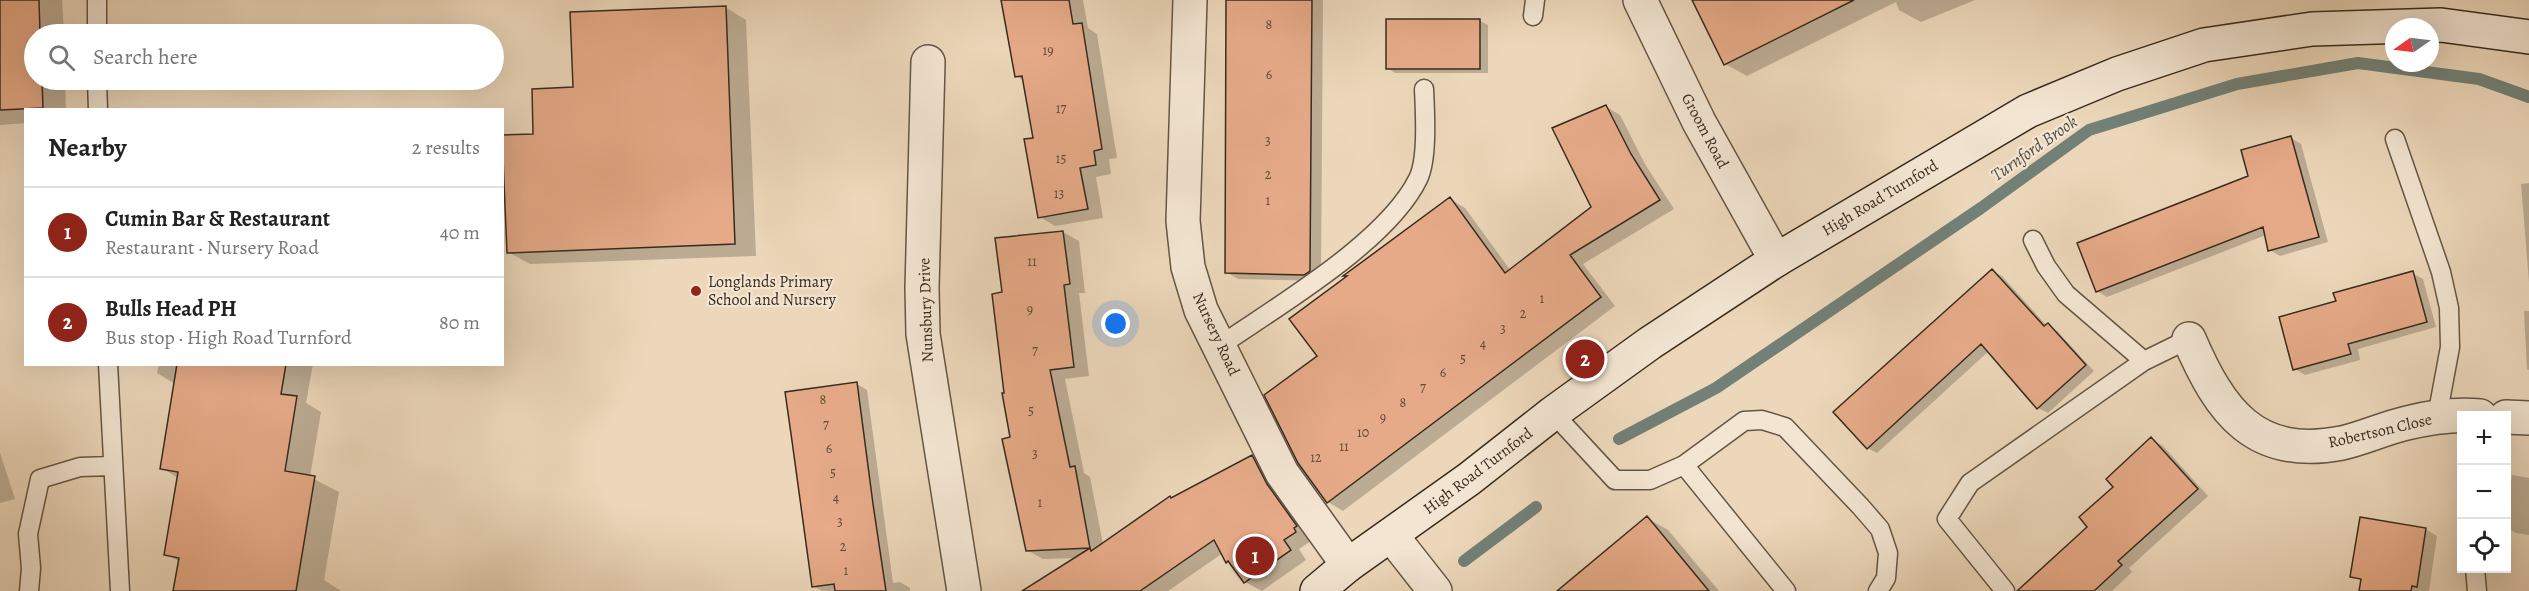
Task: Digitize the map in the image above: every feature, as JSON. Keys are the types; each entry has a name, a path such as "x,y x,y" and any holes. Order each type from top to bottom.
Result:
{"street":[{"name":"Nursery Road","path":"1190,0 1183,221 1188,267 1201,310 1221,345 1282,472 1348,566"},
{"name":"Groom Road","path":"1640,0 1699,122 1776,260"},
{"name":"High Road Turnford","path":"1317,591 1650,343 1776,260 2028,111 2117,74 2204,45 2312,29 2429,26 2529,37"},
{"name":"Nunsbury Drive","path":"928,62 922,288 923,334 964,591"},
{"name":"Robertson Close","path":"2189,339 2217,396 2235,418 2266,437 2291,444 2325,445 2367,436 2406,423 2457,416"},
{"path":"2511,417 2529,418"},
{"path":"1391,535 1435,591"}],"lane":[{"path":"97,0 97,24"},
{"path":"1221,345 1315,281 1366,241 1393,215 1419,178 1426,135 1424,89"},
{"path":"97,90 98,108"},
{"path":"2395,139 2441,272 2449,308 2450,347 2459,411"},
{"path":"2033,240 2046,266 2066,294 2144,361"},
{"path":"2005,591 1947,519 1970,483 2144,361 2189,339"},
{"path":"108,366 120,591"},
{"path":"1553,413 1615,480 1650,480 1684,465 1744,421 1762,420 1785,427 1880,529 1888,553 1886,578 1878,591"},
{"path":"1684,465 1786,591"},
{"path":"29,591 31,568 28,534 40,479 80,467 112,466"},
{"path":"2475,573 2477,591"}],"building":[{"path":"0,0 39,0 40,24 24,24 24,90 42,90 43,108 0,110"},
{"path":"1001,0 1069,0 1073,24 1082,23 1102,149 1094,151 1096,165 1080,168 1088,209 1038,218 1024,139 1033,138 1022,76 1015,77"},
{"path":"1226,0 1312,0 1310,271 1304,275 1225,273"},
{"path":"1692,0 1854,0 1724,65"},
{"path":"726,6 735,244 507,253 504,135 533,134 532,89 573,87 570,12"},
{"path":"1386,19 1480,19 1480,69 1386,69"},
{"path":"1606,105 1631,154 1660,200 1570,255 1601,297 1327,503 1298,463 1264,395 1317,356 1289,319 1450,197 1505,273 1591,207 1552,128"},
{"path":"2291,136 2319,237 2268,251 2263,227 2096,292 2077,243 2248,176 2241,150"},
{"path":"1063,231 1070,284 1064,285 1074,367 1050,370 1070,467 1075,466 1090,548 1026,551 1002,439 1010,437 1002,393 1004,393 992,294 1002,292 995,238"},
{"path":"1992,269 2044,326 2048,323 2086,365 2037,409 1981,344 1867,449 1833,412"},
{"path":"2413,271 2427,322 2348,344 2351,354 2293,370 2279,317 2336,301 2333,293"},
{"path":"177,366 286,366 281,394 297,396 285,471 315,476 296,591 173,591 179,558 164,555 178,472 160,469"},
{"path":"857,382 886,591 835,591 834,584 812,587 785,392"},
{"path":"2151,437 2198,489 2118,561 2122,565 2094,591 2017,591 2087,527 2079,517 2113,487 2106,479"},
{"path":"1252,455 1267,484 1297,526 1294,528 1296,532 1284,540 1291,550 1244,583 1228,561 1226,563 1214,540 1140,591 1022,591 1090,548 1091,551 1170,496 1171,498"},
{"path":"1647,516 1709,591 1557,591"},
{"path":"2360,517 2426,528 2417,587 2412,586 2411,591 2359,591 2361,579 2350,577"}],"waterway":[{"name":"Turnford Brook","path":"1619,439 1716,388 1981,208 2089,130 2237,84 2358,63 2479,79 2529,97"},
{"name":"Turnford Brook","path":"1464,561 1536,507"}],"place":[{"name":"Longlands Primary School and Nursery","path":"696,291"},
{"name":"Bulls Head PH","path":"1585,359"},
{"name":"Cumin Bar & Restaurant","path":"1255,556"}]}
